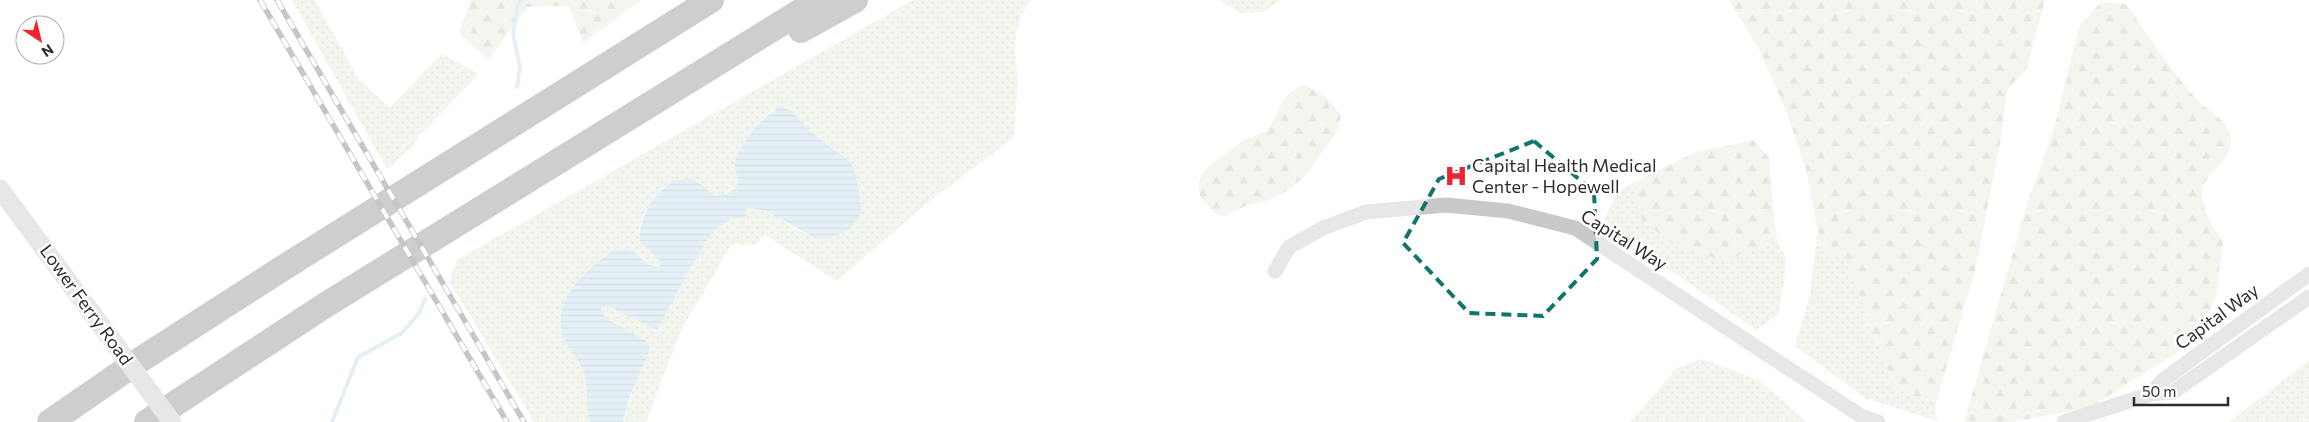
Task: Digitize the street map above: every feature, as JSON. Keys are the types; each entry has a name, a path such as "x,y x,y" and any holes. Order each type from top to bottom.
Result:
{"highway":[{"path":"50,422 137,362 282,268 711,0"},
{"path":"146,422 324,306 819,0"},
{"path":"503,195 855,0"}],"street":[{"name":"Lower Ferry Road","path":"0,188 172,422"},
{"name":"Capital Way","path":"1275,271 1289,248 1323,228 1366,212 1446,205 1508,211 1574,228 1861,416 1878,422"},
{"name":"Capital Way","path":"2150,394 2163,380 2309,274"},
{"name":"Capital Way","path":"2064,422 2150,394 2173,392 2309,297"}],"highlighted area":[{"path":"1534,141 1594,192 1597,259 1543,316 1469,313 1403,243 1439,179"}],"green space":[{"path":"292,0 315,0 358,78 389,108 442,54 479,74 418,137 413,146 387,169"},
{"path":"471,0 641,0 583,43 569,6 527,7 488,60 459,33"},
{"path":"913,0 1031,0 1022,14 1016,32 1015,52 1018,82 1014,137 921,208 837,281 765,235 755,245 732,244 682,328 646,422 623,422 648,342 606,318 601,308 608,306 657,330 692,265 713,231 731,219 741,219 747,207 775,216 812,236 825,238 839,235 853,225 855,184 849,161 806,128 787,107 781,106 769,113 743,147 735,163 738,184 730,193 715,196 693,180 680,179 657,198 645,212 639,230 640,241 660,259 660,266 649,264 628,249 615,252 590,269 581,364 585,379 590,422 534,422 449,281 457,260"},
{"path":"1219,0 1281,0 1264,12 1241,13"},
{"path":"1729,0 2045,0 2027,68 2007,90 2001,137 1976,267 1935,406 1894,386 1848,264 1821,247 1806,170 1787,113 1760,51"},
{"path":"2101,2 2126,4 2179,78 2202,105 2226,125 2230,134 2231,144 2229,152 2207,178 2203,185 2202,193 2206,213 2223,242 2216,295 2201,337 2091,407 2014,422 1964,422 2028,201 2053,133 2079,27"},
{"path":"1303,85 1325,97 1341,116 1336,133 1304,177 1287,191 1272,199 1243,207 1224,217 1214,213 1200,196 1198,184 1203,173 1244,140 1267,131 1284,100 1294,90"},
{"path":"1753,140 1769,157 1776,237 1771,244 1723,261 1675,245 1643,222 1634,200 1640,179 1696,152"},
{"path":"1640,179 1634,200 1771,244 1776,237 1786,258 1778,315 1756,330 1602,223 1619,191"},
{"path":"1817,234 1821,247 1848,264 1894,386 1935,406 1937,421 1865,398 1795,346 1810,295"},
{"path":"1703,359 1758,380 1807,422 1630,422 1677,368"},
{"path":"2309,361 2309,422 2229,422"}],"water":[{"path":"782,106 792,111 806,128 849,161 853,167 861,206 857,220 846,231 832,237 817,239 766,211 747,207 745,218 731,219 713,231 692,265 657,330 608,306 601,308 606,318 648,342 650,349 630,396 623,422 590,422 584,373 567,344 562,330 562,310 570,291 594,265 615,251 628,250 645,262 660,266 659,259 640,241 643,221 654,198 672,182 683,179 696,181 715,196 730,193 738,184 735,164 741,149 761,122"}],"waterway":[{"path":"517,87 520,67 513,34 517,9 521,0"},
{"path":"332,422 358,357 402,333 419,313 425,299"}],"railway":[{"path":"260,0 507,422"},
{"path":"277,0 524,422"}],"place":[{"name":"Capital Health Medical Center - Hopewell","path":"1456,176"}]}
